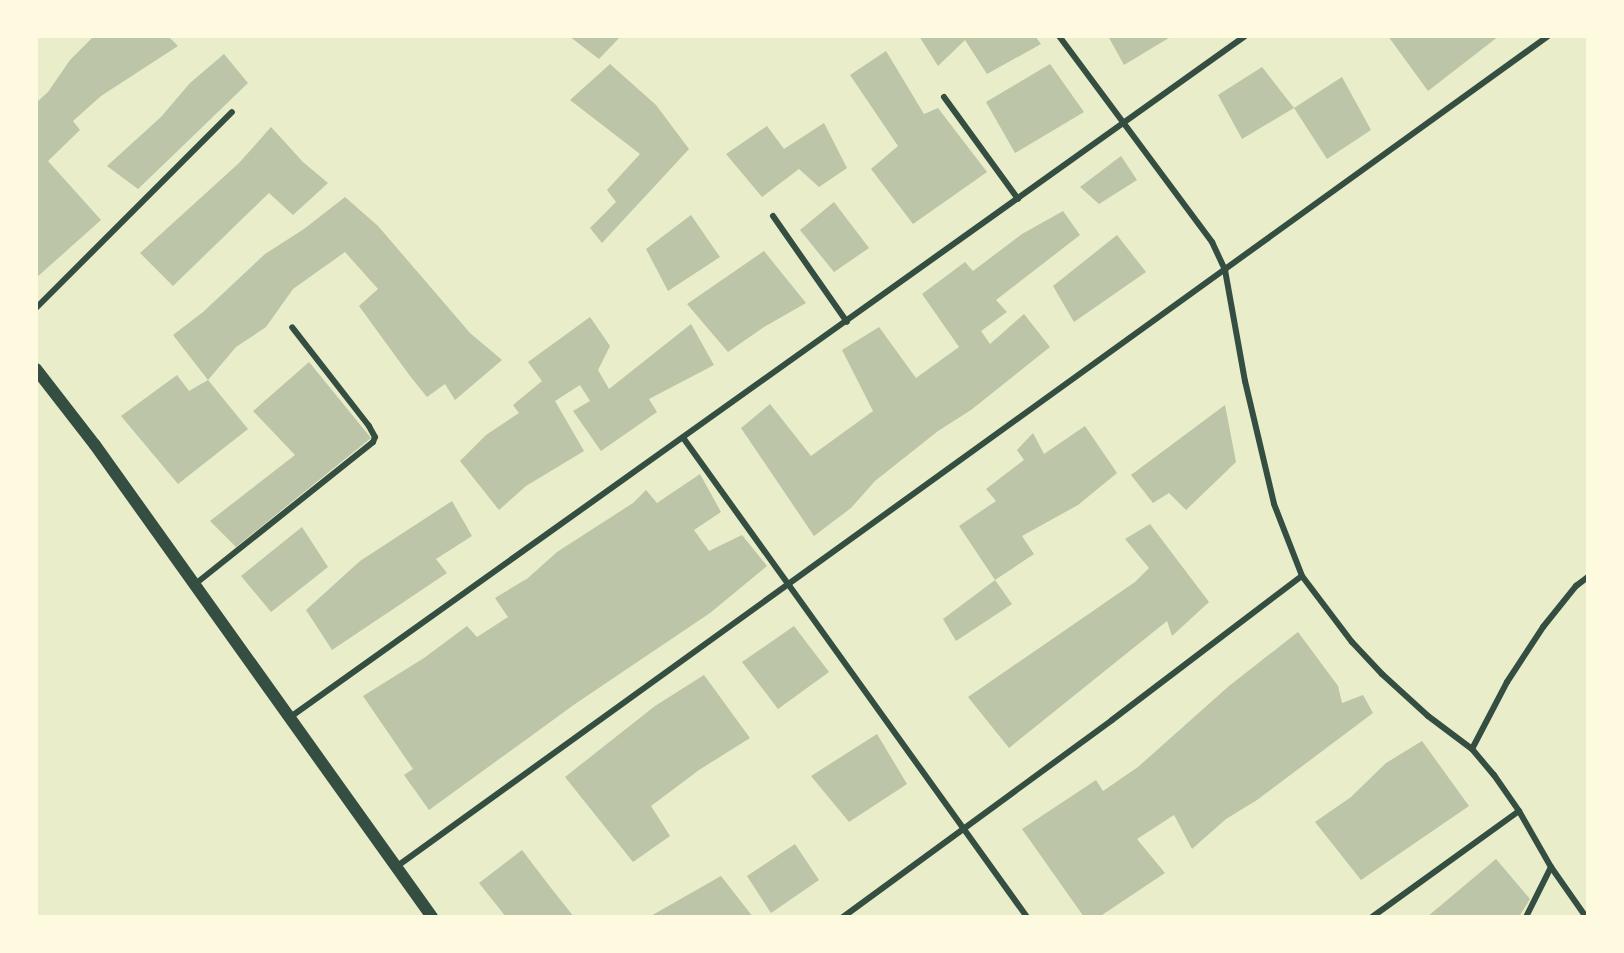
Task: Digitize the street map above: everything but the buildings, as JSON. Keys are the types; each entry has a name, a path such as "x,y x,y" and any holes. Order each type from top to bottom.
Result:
{"main road":[{"path":"36,369 95,445 193,586 432,917"}],"street":[{"path":"1059,36 1212,242 1225,270 1245,381 1274,504 1302,576 1352,642 1383,674 1428,716 1472,749 1519,811 1551,867 1586,917"},
{"path":"289,719 1245,36"},
{"path":"396,867 788,582 1548,36"},
{"path":"944,97 1018,199"},
{"path":"36,308 232,112"},
{"path":"773,216 847,322"},
{"path":"193,586 373,442 375,437 369,426 292,327"},
{"path":"684,439 1027,917"},
{"path":"843,917 1302,576"},
{"path":"1472,749 1507,682 1543,627 1576,586 1588,577"},
{"path":"1372,917 1519,811"},
{"path":"1526,917 1551,867"}]}
